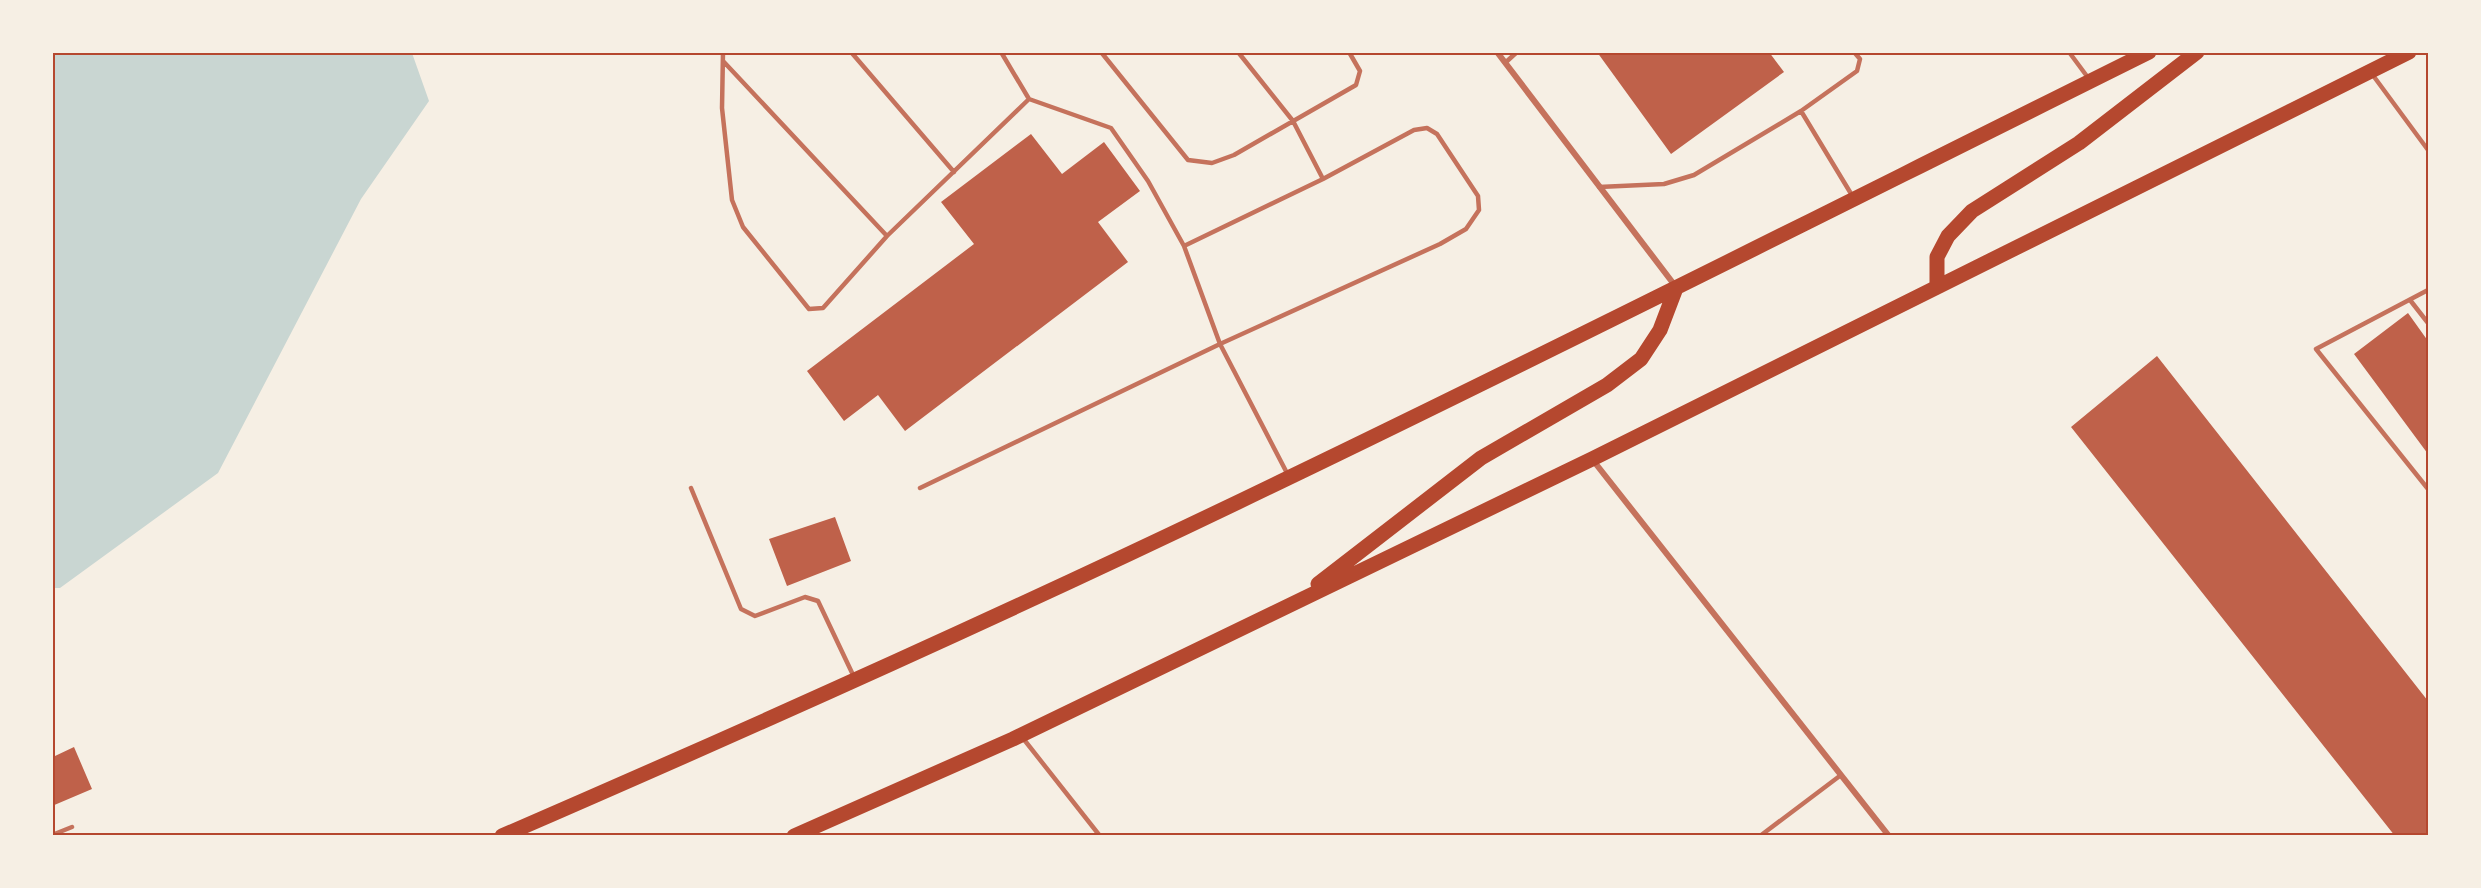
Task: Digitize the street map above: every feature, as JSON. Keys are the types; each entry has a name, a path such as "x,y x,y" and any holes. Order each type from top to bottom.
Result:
{"main road":[{"path":"502,836 714,744 1289,478 2149,52"},
{"path":"1937,287 1938,257 1948,236 1971,212 2079,143 2197,52"},
{"path":"794,836 1020,735 1592,459 2409,52"},
{"path":"1295,602 1481,458 1607,385 1641,358 1660,330 1676,288"}],"street":[{"path":"1497,52 1676,288"},
{"path":"1592,459 1889,836"}],"lane":[{"path":"723,52 723,108 732,200 743,227 809,309 823,308 887,236 1029,99"},
{"path":"851,52 954,172"},
{"path":"1001,52 1029,99 1111,128 1148,181 1184,246 1220,344 1289,478"},
{"path":"1101,52 1188,160 1212,163 1234,155 1356,85 1360,71 1349,52"},
{"path":"1238,52 1293,121 1323,179"},
{"path":"1505,63 1518,52"},
{"path":"1599,187 1664,184 1694,176 1801,111 1857,71 1860,59 1854,52"},
{"path":"2069,52 2091,81"},
{"path":"723,61 887,236"},
{"path":"2370,72 2428,150"},
{"path":"1801,111 1854,200"},
{"path":"920,488 1220,344 1440,244 1466,229 1479,210 1478,196 1437,134 1427,128 1414,130 1323,179 1184,246"},
{"path":"2428,290 2316,349 2428,489"},
{"path":"2410,300 2428,323"},
{"path":"691,488 741,609 754,616 805,597 818,601 855,679"},
{"path":"1020,735 1100,836"},
{"path":"1760,836 1841,775"},
{"path":"52,835 72,827"}],"shaded area":[{"path":"53,52 412,53 429,101 361,199 218,473 60,588 52,588"}],"building":[{"path":"1597,52 1769,52 1784,72 1671,154"},
{"path":"1031,134 1062,174 1104,142 1140,191 1098,222 1128,262 905,431 878,395 844,421 807,371 974,244 941,202"},
{"path":"2408,313 2428,341 2428,454 2354,354"},
{"path":"2157,356 2428,701 2428,836 2395,836 2071,427"},
{"path":"835,517 851,561 787,586 769,539"},
{"path":"74,747 92,789 52,806 52,750 55,756"}]}
